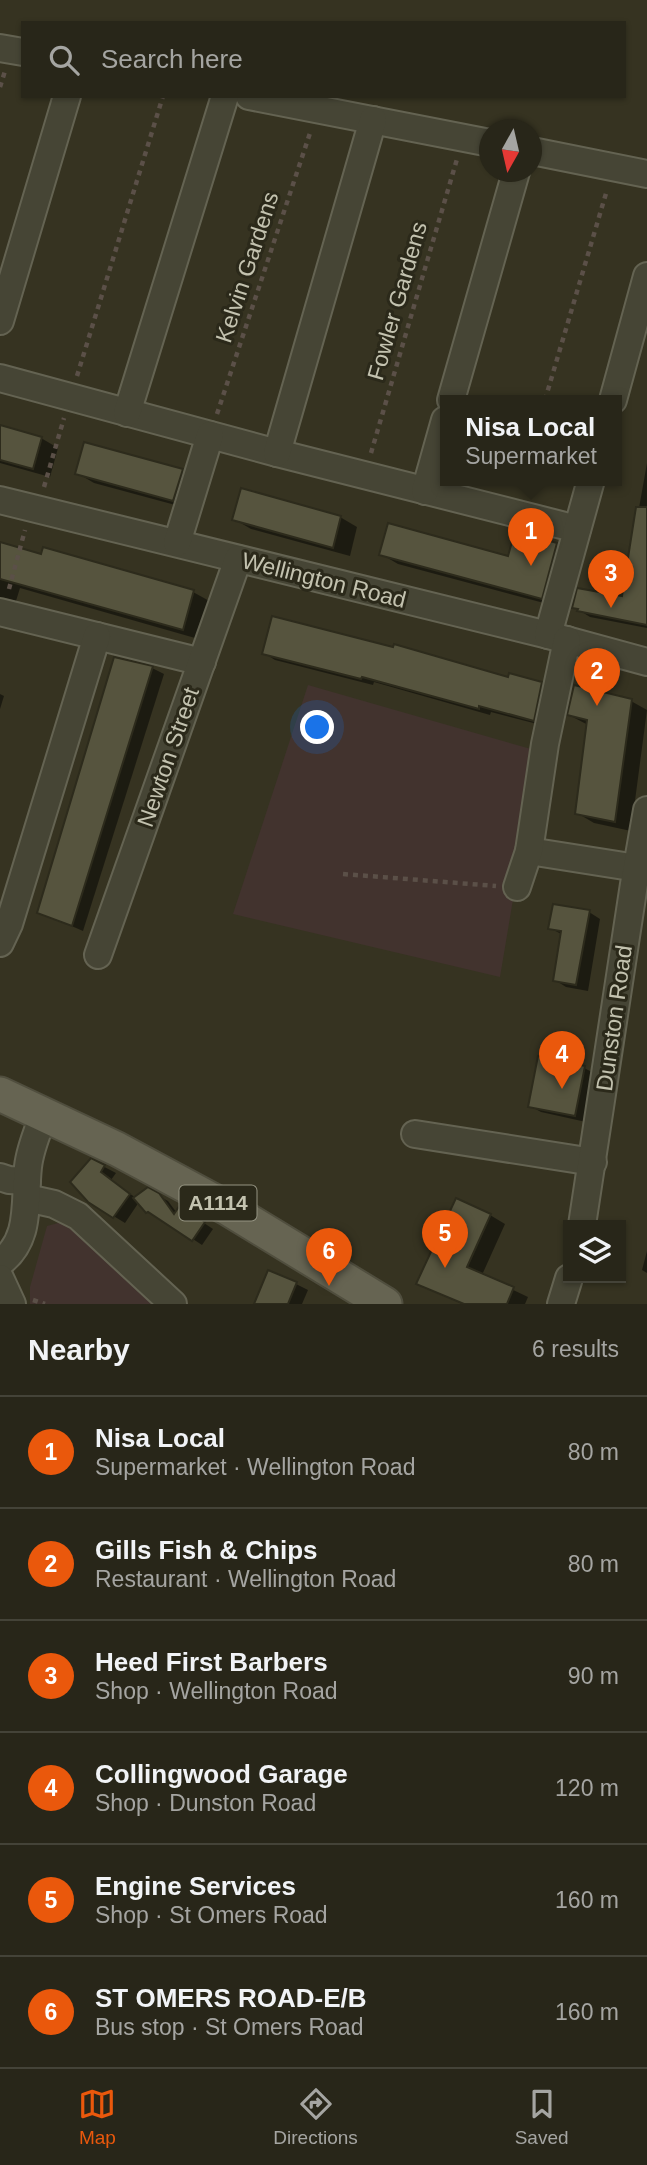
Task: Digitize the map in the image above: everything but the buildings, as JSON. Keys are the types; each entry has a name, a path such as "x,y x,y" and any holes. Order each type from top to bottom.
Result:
{"main road":[{"name":"A1114","path":"0,1094 117,1149 227,1208 385,1304"}],"street":[{"path":"0,48 21,52"},
{"path":"0,321 66,98"},
{"path":"127,413 224,98"},
{"path":"259,98 479,141"},
{"path":"278,453 373,120"},
{"path":"542,153 647,174"},
{"path":"452,395 513,182"},
{"path":"614,395 647,276"},
{"path":"0,378 278,453 577,529"},
{"path":"177,543 210,435"},
{"path":"425,491 440,438"},
{"path":"517,887 529,851 558,638 577,529 589,486"},
{"name":"Wellington Road","path":"0,500 647,662"},
{"name":"Newton Street","path":"98,955 238,559"},
{"path":"0,612 201,662"},
{"path":"0,943 9,924 97,636"},
{"name":"Dunston Road","path":"583,1220 639,879 647,810"},
{"path":"529,851 639,879"},
{"path":"0,1263 10,1256 20,1238 32,1151 44,1114"},
{"path":"415,1134 593,1162"},
{"path":"0,1177 78,1216 173,1304"},
{"path":"0,1278 12,1304"},
{"path":"561,1304 567,1283"}],"path":[{"path":"70,397 162,98"},
{"name":"Kelvin Gardens","path":"210,435 317,110"},
{"name":"Fowler Gardens","path":"365,474 463,138"},
{"path":"546,395 613,169"},
{"path":"343,874 517,887"}],"shaded area":[{"path":"308,685 538,751 500,977 233,914"},
{"path":"66,1221 158,1304 30,1304 30,1287 47,1226"}],"place":[{"name":"Nisa Local","path":"531,566"},
{"name":"Heed First Barbers","path":"611,608"},
{"name":"Gills Fish & Chips","path":"597,706"},
{"name":"Collingwood Garage","path":"562,1089"},
{"name":"Engine Services","path":"445,1268"},
{"name":"ST OMERS ROAD-E/B","path":"329,1286"}]}
